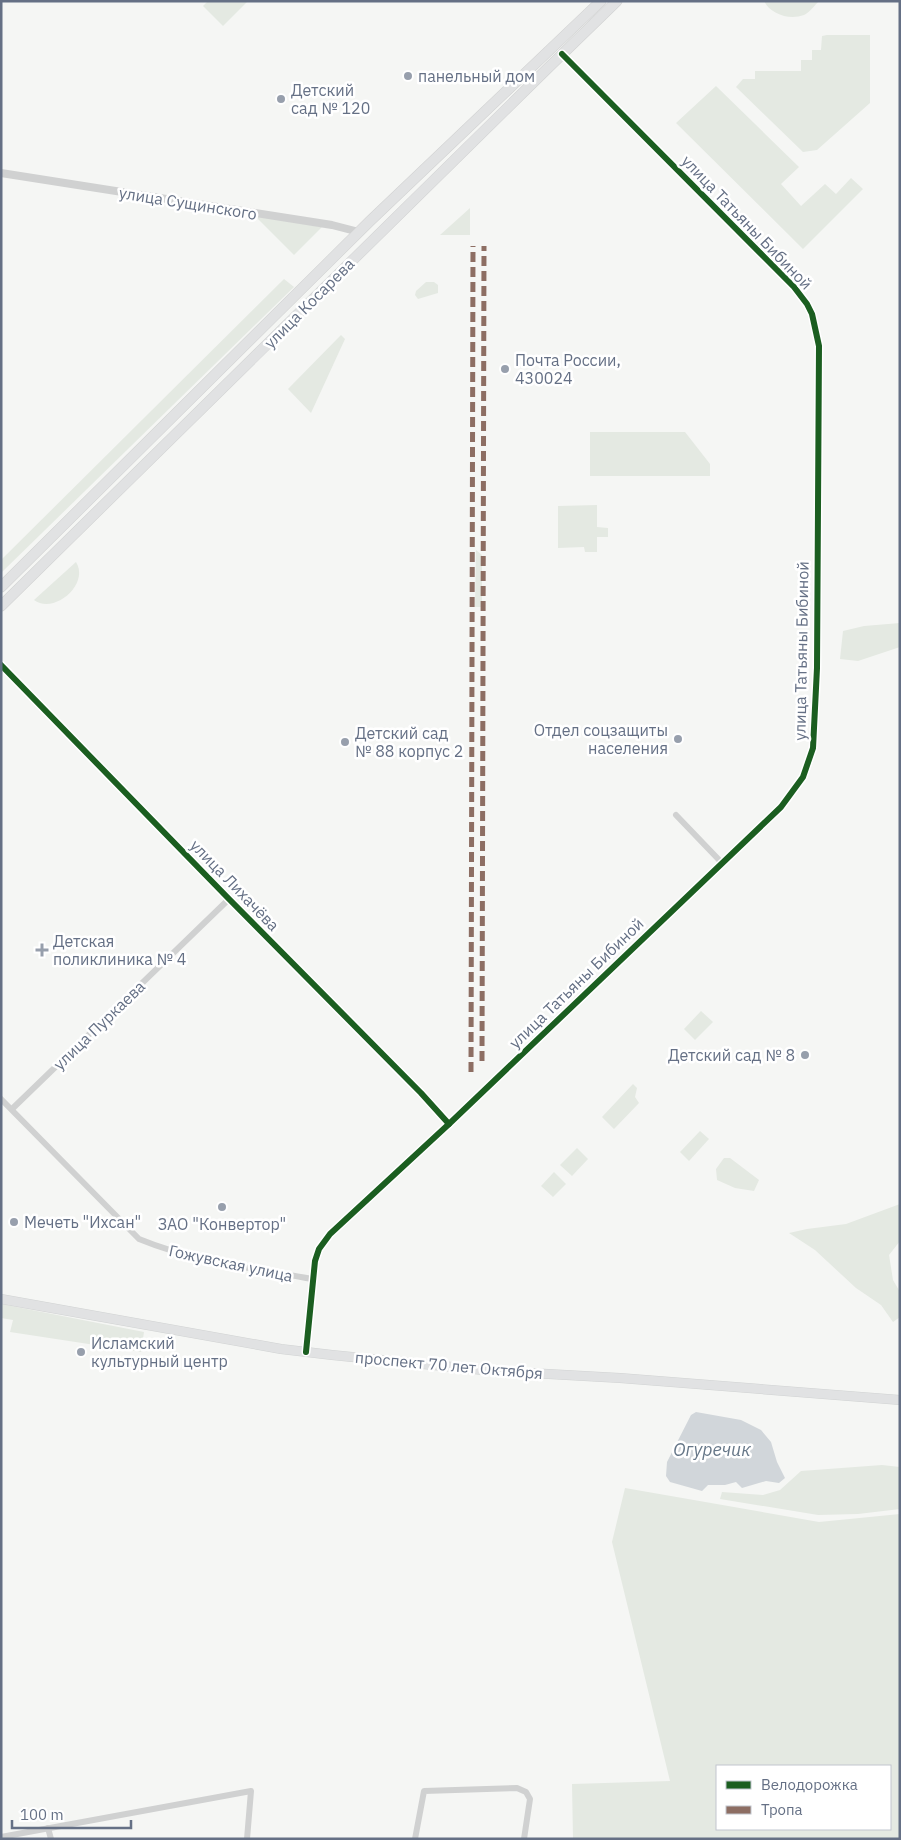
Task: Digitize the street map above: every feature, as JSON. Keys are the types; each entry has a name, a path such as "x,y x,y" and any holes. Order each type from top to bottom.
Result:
{"main road":[{"name":"улица Косарева","path":"1,587 359,232 601,1"},
{"name":"улица Косарева","path":"1,606 618,1"},
{"path":"554,46 562,54"},
{"path":"359,232 370,243"},
{"name":"проспект 70 лет Октября","path":"1,1299 306,1352 493,1371 629,1378 900,1400"}],"street":[{"name":"улица Татьяны Бибиной","path":"306,1352 315,1261 319,1249 330,1234 449,1124 780,807 803,777 813,748 817,668 817,476 820,376 816,331 807,304 794,286 562,54"},
{"name":"улица Сущинского","path":"1,173 332,225 359,232"},
{"name":"улица Лихачёва","path":"1,665 228,899 409,1080 449,1124"},
{"path":"676,815 722,863"},
{"name":"улица Пуркаева","path":"12,1109 228,899"},
{"name":"Гожувская улица","path":"1,1099 139,1239 165,1250 211,1262 312,1279"},
{"path":"415,1839 424,1791 517,1788 526,1792 530,1799 524,1839"},
{"path":"1,1837 251,1791 247,1839"},
{"path":"48,1828 50,1839"}],"shaded area":[{"path":"208,1 248,1 223,26 203,6"},
{"path":"764,1 819,1 806,14 793,17 776,13"},
{"path":"870,35 870,103 817,150 803,152 736,87 743,79 755,79 755,71 801,71 801,60 812,60 812,50 821,50 822,36"},
{"path":"716,86 799,167 781,184 801,206 825,184 836,194 851,178 863,189 803,249 676,123"},
{"path":"470,208 470,235 440,235"},
{"path":"255,216 322,227 294,255"},
{"path":"284,279 294,287 1,573 1,560"},
{"path":"426,282 434,282 438,285 438,293 418,299 415,295 416,291"},
{"path":"341,335 345,339 311,413 288,389"},
{"path":"590,432 685,432 710,464 710,476 590,476"},
{"path":"597,505 597,527 608,528 608,537 597,537 597,552 585,552 584,547 558,548 558,506"},
{"path":"476,550 482,555 482,607 475,607"},
{"path":"76,562 79,571 78,579 68,595 51,603 42,604 34,600"},
{"path":"900,623 900,647 858,661 840,659 843,631 864,626"},
{"path":"701,1011 713,1022 695,1040 684,1029"},
{"path":"633,1084 637,1088 635,1097 639,1103 614,1129 602,1117"},
{"path":"700,1131 709,1139 689,1161 680,1152"},
{"path":"577,1148 588,1159 572,1176 560,1165"},
{"path":"724,1158 730,1158 759,1180 754,1191 735,1188 717,1180 716,1169"},
{"path":"554,1172 566,1184 553,1197 541,1186"},
{"path":"900,1204 900,1241 889,1255 893,1280 900,1292 900,1317 893,1322 881,1305 856,1288 815,1250 789,1233 846,1224"},
{"path":"1,1304 144,1332 141,1352 10,1332 13,1320 1,1318"},
{"path":"882,1465 900,1467 900,1509 858,1514 818,1515 720,1499 722,1492 763,1495 780,1490 801,1471"},
{"path":"625,1488 819,1522 900,1514 900,1839 573,1839 572,1784 670,1781 612,1542"}],"water":[{"name":"Огуречик","path":"696,1412 741,1420 761,1430 771,1442 777,1462 785,1478 779,1483 766,1481 742,1488 736,1482 725,1485 708,1485 702,1491 670,1482 666,1476 667,1462 691,1415"}],"marked path":[{"path":"471,1072 473,246"},
{"path":"482,1061 484,246"}],"cycle path":[{"path":"306,1352 315,1261 319,1249 330,1234 449,1124 781,807 803,777 813,748 817,668 819,346 812,314 794,287 562,54"},
{"path":"1,665 421,1093 449,1124"}],"place":[{"name":"панельный дом","path":"408,76"},
{"name":"Детский сад № 120","path":"281,99"},
{"name":"Почта России, 430024","path":"505,369"},
{"name":"Отдел соцзащиты населения","path":"678,739"},
{"name":"Детский сад № 88 корпус 2","path":"345,742"},
{"name":"Детская поликлиника № 4","path":"42,950"},
{"name":"Детский сад № 8","path":"805,1055"},
{"name":"ЗАО \"Конвертор\"","path":"222,1207"},
{"name":"Мечеть \"Ихсан\"","path":"14,1222"},
{"name":"Исламский культурный центр","path":"81,1352"}]}
